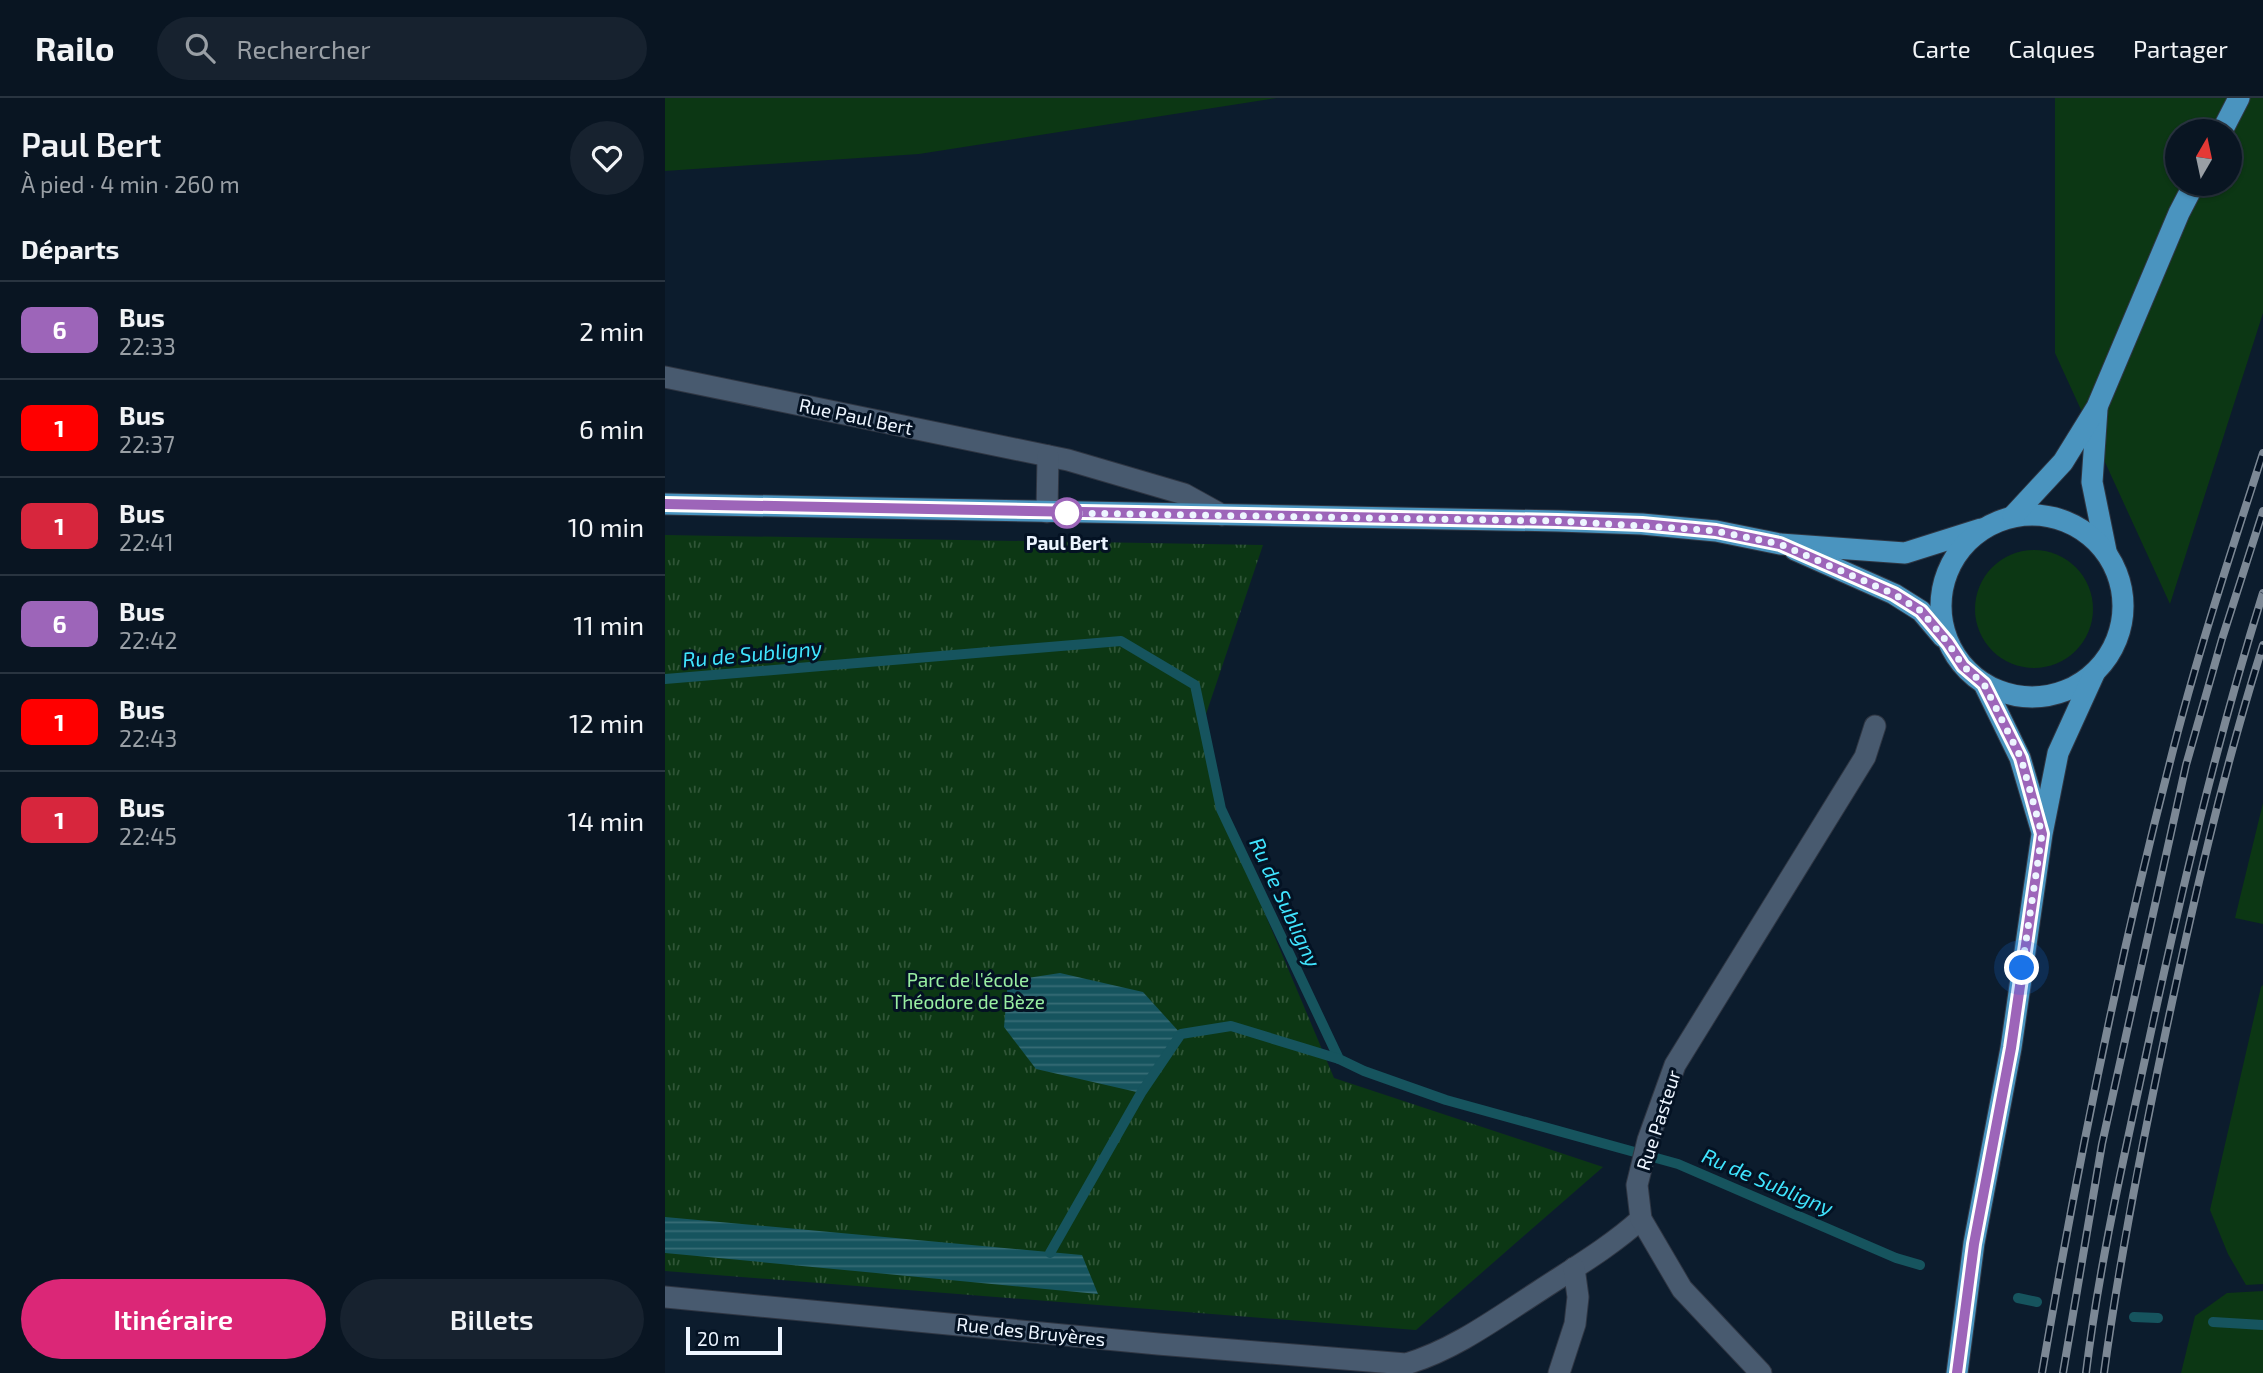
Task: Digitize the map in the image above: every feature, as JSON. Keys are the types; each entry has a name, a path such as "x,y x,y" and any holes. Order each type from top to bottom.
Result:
{"main road":[{"path":"2228,119 2239,98"},
{"path":"2013,516 2063,462 2097,407 2188,196"},
{"path":"1957,1373 1974,1244 2011,1048 2042,834 2058,753 2094,674 2111,653 2121,628 2123,602 2119,575 2106,551 2092,482 2097,407"},
{"path":"665,503 1642,524 1716,531 1780,544 1905,552 1981,529 2013,516 2039,515 2065,520 2087,533 2106,551"},
{"path":"1948,643 1941,618 1941,592 1948,568 1962,546 1981,529"},
{"path":"1780,544 1894,594 1921,611 1963,666 1984,684 2011,695 2040,697 2069,689 2094,674"},
{"path":"1984,684 2021,758 2042,834"}],"street":[{"name":"Rue Paul Bert","path":"665,377 1102,469 1184,494 1222,515"},
{"path":"1047,512 1048,456"},
{"name":"Rue Pasteur","path":"1641,1219 1637,1185 1648,1140 1675,1065 1865,757 1875,726"},
{"path":"1394,1369 1431,1357 1615,1242 1641,1219 1682,1289 1761,1373"},
{"path":"1559,1373 1575,1324 1578,1297 1574,1268"},
{"name":"Rue des Bruyères","path":"665,1297 1394,1369"}],"green space":[{"path":"665,98 1277,98 919,154 665,171"},
{"path":"2055,98 2263,98 2263,313 2170,604 2055,353"},
{"name":"Parc de l'école Théodore de Bèze","path":"665,535 1263,545 1203,723 1221,809 1334,1078 1603,1167 1416,1330 665,1271"},
{"path":"2034,550 2057,554 2076,567 2089,586 2093,609 2089,632 2076,651 2057,664 2034,668 2011,664 1992,651 1979,632 1975,609 1979,586 1992,567 2011,554"},
{"path":"2263,803 2263,924 2235,918"},
{"path":"2263,985 2263,1284 2246,1285 2228,1254 2210,1210"},
{"path":"2263,1291 2263,1373 2181,1373 2195,1316 2227,1293"}],"shaded area":[{"path":"1060,973 1143,992 1181,1034 1141,1093 1036,1069 1004,1027 1008,981"},
{"path":"665,1217 1082,1255 1098,1294 665,1253"}],"waterway":[{"name":"Ru de Subligny","path":"665,679 1121,641 1195,685 1221,809 1339,1059 1364,1071 1446,1100 1678,1164 1896,1258 1920,1265"},
{"path":"1050,1253 1141,1093 1181,1034 1231,1026 1339,1059"},
{"name":"Ru de Subligny","path":"2018,1298 2037,1302"},
{"name":"Ru de Subligny","path":"2134,1317 2158,1318"},
{"name":"Ru de Subligny","path":"2213,1322 2263,1325"}],"railway":[{"path":"2042,1373 2100,1066 2151,838 2191,684 2263,453"},
{"path":"2063,1373 2102,1144 2186,765 2222,639 2263,511"},
{"path":"2086,1373 2113,1211 2172,935 2214,763 2263,593"},
{"path":"2104,1373 2131,1206 2175,990 2221,792 2263,645"}],"bus line":[{"name":"6","path":"665,504 1642,524 1716,531 1780,544 1894,594 1921,611 1963,666 1984,684 2021,758 2042,834 2011,1048 1974,1244 1957,1373"}],"place":[{"name":"Paul Bert","path":"1067,513"}],"route":[{"path":"1067,513 1558,521 1642,524 1716,531 1780,544 1894,594 1921,611 1963,666 1984,684 2021,758 2042,834 2022,968"}]}
